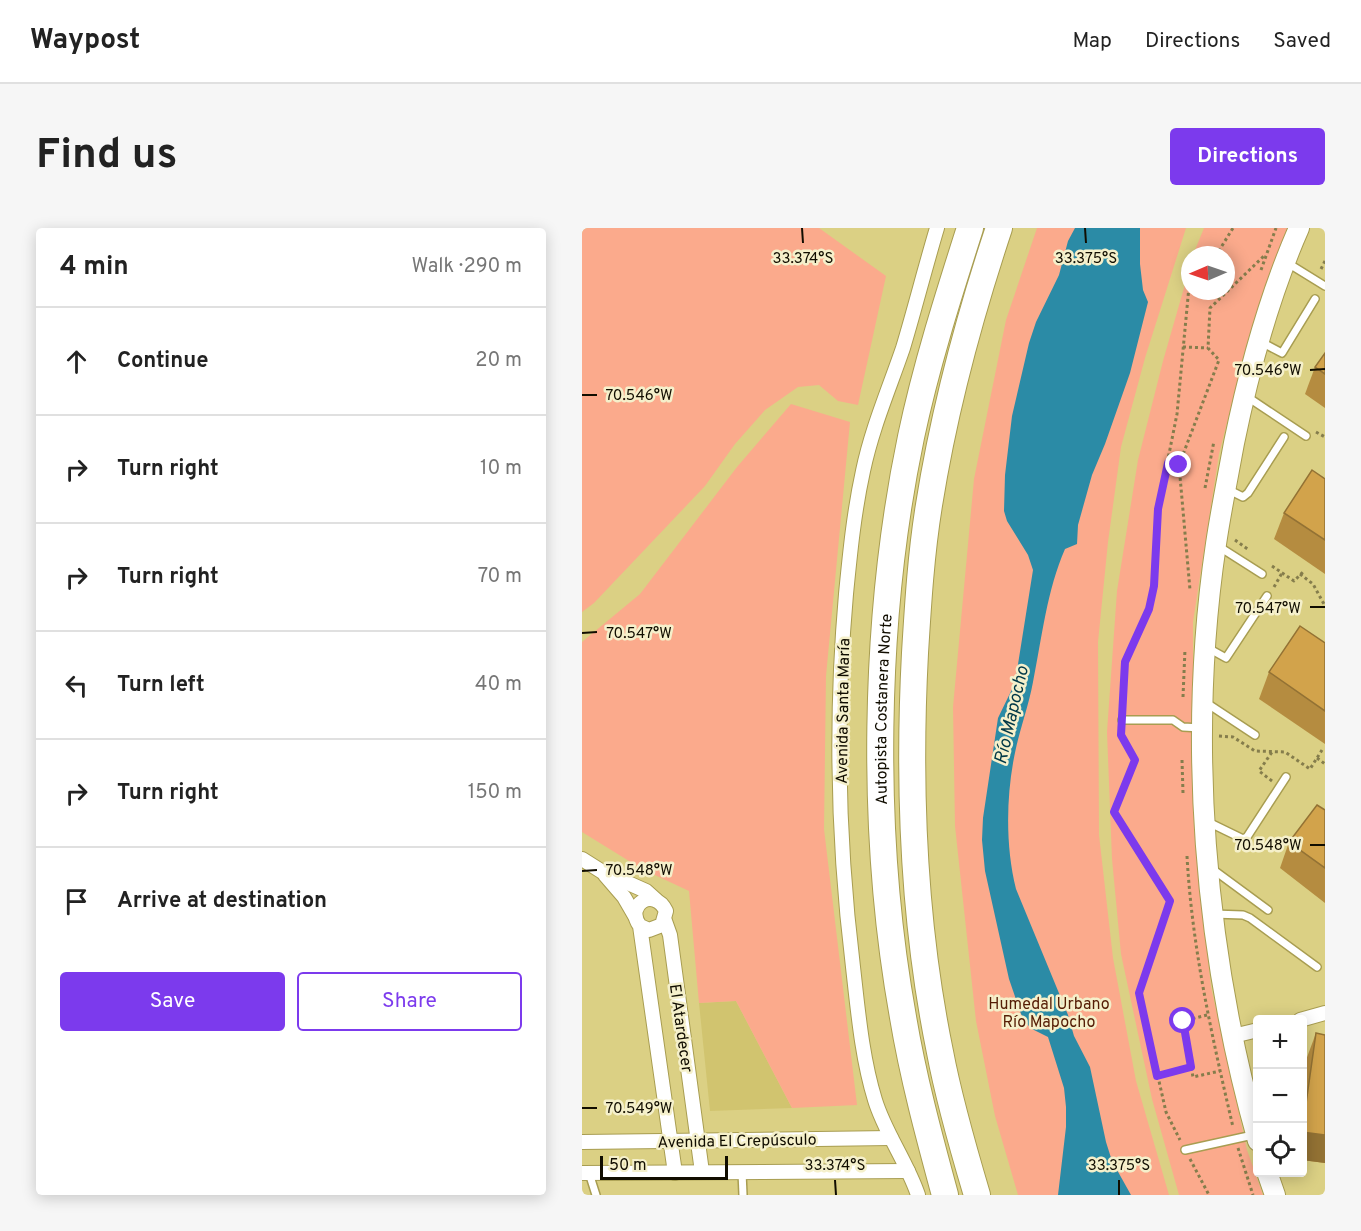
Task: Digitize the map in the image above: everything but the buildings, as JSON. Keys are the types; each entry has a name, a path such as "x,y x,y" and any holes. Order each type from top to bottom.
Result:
{"highway":[{"name":"Autopista Costanera Norte","path":"945,1195 913,1072 902,1015 886,881 882,817 881,709 888,587 905,469 924,380 970,228"},
{"name":"Autopista Costanera Norte","path":"977,1195 951,1104 930,997 918,896 912,733 917,620 928,506 957,369 999,228"}],"street":[{"name":"Avenida Santa María","path":"918,1195 874,1099 870,1080 850,940 840,790 841,681 853,527 864,467 879,411 908,331 937,228"},
{"path":"1253,1124 1233,1036 1213,914 1205,820 1203,728 1208,703 1205,647 1215,544 1245,395 1285,262 1299,228"},
{"path":"582,859 646,891 660,902 666,911 662,925 654,930 637,921 624,897 602,871"},
{"path":"637,921 635,910 641,902 646,899 656,900"},
{"name":"El Atardecer","path":"637,921 675,1173"},
{"name":"El Atardecer","path":"665,921 670,935 702,1172"},
{"path":"1307,1018 1325,1013"},
{"path":"1233,1036 1253,1031"},
{"name":"Avenida El Crepúsculo","path":"582,1142 891,1138"},
{"name":"Avenida El Crepúsculo","path":"586,1173 908,1171"},
{"path":"1268,1177 1275,1195"}],"lane":[{"path":"1285,262 1325,286"},
{"path":"1260,341 1282,353 1315,299"},
{"path":"1245,395 1306,436"},
{"path":"1225,488 1243,497 1248,493 1284,436"},
{"path":"1215,544 1262,574"},
{"path":"1205,647 1226,658 1267,596"},
{"path":"1208,703 1256,735"},
{"path":"1122,720 1173,720 1183,727 1203,728"},
{"path":"1205,820 1243,839 1286,777"},
{"path":"1209,867 1268,910"},
{"path":"1213,914 1243,915 1250,918 1317,966"},
{"path":"1185,1150 1253,1138"},
{"path":"742,1172 742,1195"},
{"path":"586,1173 596,1195"}],"path":[{"path":"1222,246 1233,228"},
{"path":"1208,348 1210,308 1266,254"},
{"path":"1325,261 1320,268 1325,272"},
{"path":"1188,300 1177,414 1158,509 1154,586 1149,609 1125,662 1121,735 1135,760 1114,812 1170,901 1139,993 1166,1112 1209,1195"},
{"path":"1183,347 1208,348 1219,360 1179,465 1190,590"},
{"path":"1168,463 1179,465"},
{"path":"1267,596 1282,573"},
{"path":"1300,574 1313,584 1325,606"},
{"path":"1208,703 1214,736 1233,737 1255,751 1291,754 1310,769 1322,750"},
{"path":"1272,752 1259,771 1279,788"},
{"path":"1317,758 1325,764"},
{"path":"1207,1015 1183,1021 1193,1077 1220,1071"},
{"path":"1157,1076 1191,1067"}],"shaded area":[{"path":"736,1001 792,1108 710,1111 699,1003"}],"green space":[{"path":"582,228 819,228 886,276 858,405 838,401 819,385 798,387 765,410 735,444 705,486 594,603 582,612"},
{"name":"Humedal Urbano Río Mapocho","path":"1037,228 1186,228 1145,358 1121,447 1098,642 1099,835 1113,958 1136,1081 1169,1195 1018,1195 995,1116 976,1021 955,826 953,707 974,479 1006,320"},
{"path":"1204,228 1287,228 1248,339 1219,454 1193,622 1193,733 1200,888 1211,987 1247,1150 1253,1167 1253,1177 1257,1177 1263,1195 1179,1195 1152,1099 1121,954 1112,859 1107,732 1117,591 1138,460 1181,298 1235,300 1235,246 1197,246"},
{"path":"791,404 850,422 826,676 824,829 857,1105 792,1108 736,1001 699,1003 689,891 642,869 582,832 582,642 640,594 737,467"}],"water":[{"name":"Río Mapocho","path":"1075,228 1140,228 1140,264 1143,290 1148,302 1130,373 1092,475 1078,525 1077,544 1065,549 1049,597 1010,782 1008,818 1010,855 1016,889 1068,1015 1074,1036 1090,1067 1112,1161 1131,1195 1058,1195 1066,1127 1064,1088 1048,1037 1030,1028 1021,1014 1009,979 985,871 982,840 983,818 998,718 1015,683 1033,570 1028,555 1007,521 1004,511 1005,475 1012,416 1036,322 1059,275 1068,241"}],"route":[{"path":"1179,465 1168,463 1158,509 1154,586 1149,609 1125,662 1121,735 1135,760 1114,812 1170,901 1139,993 1157,1076 1191,1067 1183,1021"}]}
